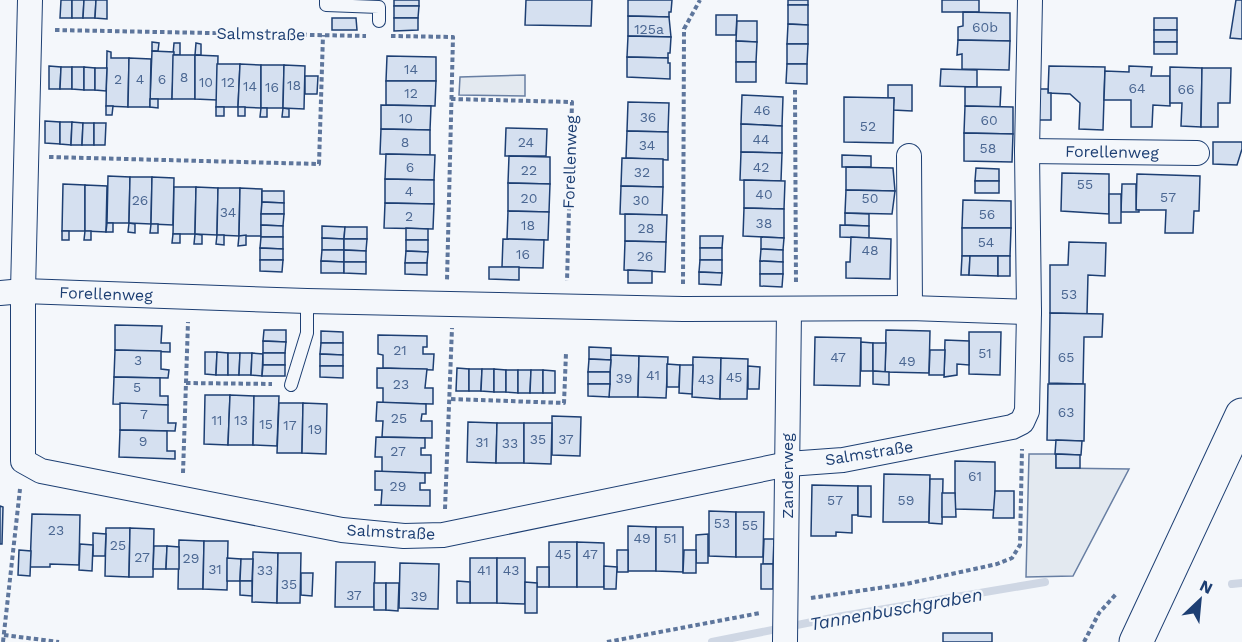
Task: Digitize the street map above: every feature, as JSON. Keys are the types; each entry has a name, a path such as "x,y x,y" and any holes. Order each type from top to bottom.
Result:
{"street":[{"path":"23,461 12,292 26,157 30,0"},
{"path":"1022,422 1027,411 1029,312 1027,151 1030,0"},
{"name":"Forellenweg","path":"1027,151 1197,153"},
{"path":"909,156 910,308"},
{"name":"Forellenweg","path":"12,292 683,309 910,308 1029,312"},
{"name":"Zanderweg","path":"785,642 793,310"},
{"path":"1136,642 1242,415"},
{"name":"Salmstraße","path":"23,461 41,471 342,530 404,536 443,535 788,464 843,460 1012,427 1022,422"}],"lane":[{"path":"326,0 326,5 379,6 379,21"},
{"path":"291,385 307,333 307,301"}],"path":[{"path":"683,309 684,29 700,0"},
{"name":"Salmstraße","path":"26,157 319,164 322,35 30,30"},
{"path":"443,535 451,399 453,37"},
{"path":"793,310 795,90"},
{"name":"Forellenweg","path":"451,99 572,102 566,306"},
{"path":"183,498 189,297"},
{"path":"451,399 564,402 566,352"},
{"path":"186,383 291,385"},
{"path":"607,642 811,598 906,584 997,564 1012,558 1020,545 1022,422"},
{"path":"23,461 4,638 59,642"},
{"path":"1084,642 1099,613 1117,593"}],"shaded area":[{"path":"525,75 525,96 459,95 460,77"},
{"path":"1029,454 1056,454 1056,468 1129,469 1073,576 1026,577"}],"building":[{"path":"61,0 72,0 72,18 60,18"},
{"path":"72,0 84,0 83,18 72,18"},
{"path":"84,0 96,0 95,18 83,18"},
{"path":"96,0 107,0 107,19 95,18"},
{"path":"394,0 419,0 419,6 394,6"},
{"path":"526,0 592,0 591,26 525,25"},
{"path":"628,0 672,0 671,12 669,12 669,17 628,16"},
{"path":"788,0 808,0 808,5 788,5"},
{"path":"942,0 979,0 979,12 942,12"},
{"path":"1236,0 1242,0 1242,39 1230,38"},
{"path":"788,5 808,5 808,25 788,24"},
{"path":"394,6 419,6 418,18 394,18"},
{"path":"963,12 1010,13 1010,41 958,40 958,27 963,26"},
{"path":"716,15 737,15 736,35 716,35"},
{"path":"628,16 669,17 671,37 628,36"},
{"path":"332,18 356,18 357,30 332,30"},
{"path":"394,18 418,18 418,30 394,31"},
{"path":"1154,18 1177,18 1177,30 1154,30"},
{"path":"737,21 757,21 757,42 736,41"},
{"path":"788,24 808,25 808,44 787,44"},
{"path":"1154,30 1177,30 1177,42 1154,42"},
{"path":"628,36 671,37 668,58 627,57"},
{"path":"958,40 1010,41 1009,70 962,69 962,54 957,55"},
{"path":"736,41 757,42 756,62 736,62"},
{"path":"152,42 159,43 158,51 152,51"},
{"path":"1154,42 1177,42 1177,54 1154,54"},
{"path":"174,43 180,43 180,55 173,55"},
{"path":"196,43 201,44 201,55 195,55"},
{"path":"787,44 808,44 807,64 787,64"},
{"path":"107,51 111,52 111,58 129,58 128,107 106,106"},
{"path":"152,51 174,52 172,99 150,99"},
{"path":"173,55 195,55 195,99 172,99"},
{"path":"195,55 218,56 217,100 195,99"},
{"path":"387,56 436,57 436,81 386,81"},
{"path":"627,57 668,58 670,79 627,77"},
{"path":"129,58 151,59 150,107 128,107"},
{"path":"736,62 756,62 756,82 736,82"},
{"path":"217,64 240,64 238,107 216,107"},
{"path":"240,64 261,65 261,108 238,107"},
{"path":"787,64 807,64 807,84 786,83"},
{"path":"261,65 284,65 283,108 261,108"},
{"path":"284,65 305,66 304,109 283,108"},
{"path":"49,66 61,67 60,89 49,89"},
{"path":"1049,66 1105,67 1103,130 1079,129 1080,103 1070,94 1048,93"},
{"path":"1129,66 1152,67 1151,76 1170,76 1170,106 1153,105 1152,127 1131,127 1131,100 1104,100 1105,71 1129,72"},
{"path":"61,67 72,67 72,89 60,89"},
{"path":"72,67 84,67 84,90 72,89"},
{"path":"84,67 95,68 95,90 84,90"},
{"path":"1170,67 1202,68 1201,127 1181,126 1182,103 1170,103"},
{"path":"95,68 107,68 106,91 95,90"},
{"path":"1202,68 1231,68 1230,103 1218,103 1218,127 1201,127"},
{"path":"941,69 977,70 977,87 940,86"},
{"path":"305,76 318,76 317,94 305,94"},
{"path":"386,81 436,81 435,106 386,105"},
{"path":"888,85 912,85 912,111 893,110 894,98 888,98"},
{"path":"965,87 1001,87 1000,107 965,106"},
{"path":"1035,89 1048,89 1048,93 1051,93 1051,120 1034,120"},
{"path":"742,95 783,97 782,126 741,124"},
{"path":"844,97 894,98 893,143 844,142"},
{"path":"150,99 158,99 158,108 150,107"},
{"path":"628,102 669,103 668,132 627,131"},
{"path":"381,105 431,106 430,130 381,129"},
{"path":"106,106 113,106 112,115 106,115"},
{"path":"965,106 1013,107 1013,134 964,133"},
{"path":"216,107 224,107 224,116 216,116"},
{"path":"238,107 245,107 245,116 238,116"},
{"path":"261,108 267,108 267,117 260,117"},
{"path":"283,108 289,109 289,117 282,117"},
{"path":"45,121 60,122 60,144 45,143"},
{"path":"60,122 72,122 71,145 60,144"},
{"path":"72,122 83,123 82,145 71,145"},
{"path":"83,123 94,123 94,145 82,145"},
{"path":"94,123 106,123 105,145 94,145"},
{"path":"741,124 782,126 782,153 741,152"},
{"path":"506,128 547,129 546,156 505,156"},
{"path":"381,129 430,130 430,155 380,154"},
{"path":"627,131 668,132 668,160 626,158"},
{"path":"964,133 1013,134 1012,162 964,161"},
{"path":"1213,142 1242,142 1237,165 1213,164"},
{"path":"741,152 782,153 781,181 740,180"},
{"path":"386,154 435,155 434,180 385,179"},
{"path":"842,155 871,156 871,167 842,167"},
{"path":"509,156 550,157 550,184 508,183"},
{"path":"622,158 663,159 663,187 621,186"},
{"path":"846,167 893,168 895,191 846,190"},
{"path":"976,168 999,169 999,181 975,181"},
{"path":"1062,173 1109,174 1109,214 1061,211"},
{"path":"1137,174 1200,176 1199,211 1194,211 1193,233 1165,233 1166,210 1136,210"},
{"path":"108,176 130,177 129,223 107,223"},
{"path":"130,177 152,177 151,224 129,223"},
{"path":"152,177 174,178 173,225 151,224"},
{"path":"385,179 434,180 434,204 385,203"},
{"path":"744,180 785,181 784,209 744,208"},
{"path":"975,181 999,181 999,193 975,193"},
{"path":"508,183 550,184 549,212 508,211"},
{"path":"63,184 85,185 85,231 62,231"},
{"path":"1122,184 1136,184 1136,210 1139,212 1121,212"},
{"path":"85,185 107,186 106,232 85,231"},
{"path":"621,186 663,187 662,215 620,214"},
{"path":"174,187 196,187 195,234 173,234"},
{"path":"196,187 218,188 217,235 195,234"},
{"path":"218,188 240,188 239,236 217,235"},
{"path":"240,188 262,189 261,236 239,236"},
{"path":"846,190 895,191 892,214 845,213"},
{"path":"262,191 284,191 284,203 262,202"},
{"path":"1109,194 1121,194 1121,223 1109,223"},
{"path":"963,200 1011,201 1011,228 962,228"},
{"path":"262,202 284,203 284,214 261,214"},
{"path":"385,203 434,204 433,229 384,228"},
{"path":"744,208 784,209 784,238 743,236"},
{"path":"508,211 549,212 548,240 507,239"},
{"path":"845,213 869,214 869,226 845,225"},
{"path":"261,214 284,214 283,226 261,225"},
{"path":"625,214 667,215 666,242 625,241"},
{"path":"107,223 113,223 113,232 106,232"},
{"path":"129,223 135,224 135,233 128,232"},
{"path":"151,224 158,224 158,233 150,233"},
{"path":"261,225 283,226 283,237 261,237"},
{"path":"840,225 869,226 869,238 840,237"},
{"path":"322,226 345,227 344,239 322,238"},
{"path":"345,227 367,227 367,239 344,239"},
{"path":"406,228 428,229 428,240 406,240"},
{"path":"962,228 1011,228 1010,256 962,256"},
{"path":"62,231 69,231 69,240 62,240"},
{"path":"85,231 91,231 91,240 84,240"},
{"path":"173,234 180,234 180,243 172,243"},
{"path":"195,234 202,235 202,244 194,244"},
{"path":"217,235 224,235 224,245 216,244"},
{"path":"246,235 246,245 238,246 239,236"},
{"path":"700,236 723,236 722,248 700,248"},
{"path":"261,237 283,237 283,249 260,248"},
{"path":"761,237 784,238 783,250 761,249"},
{"path":"851,237 891,239 890,279 846,278 846,262 850,262"},
{"path":"322,238 344,239 344,250 322,250"},
{"path":"344,239 367,239 366,251 344,250"},
{"path":"503,239 544,240 543,268 502,267"},
{"path":"406,240 428,240 428,252 406,251"},
{"path":"625,241 666,242 665,272 624,270"},
{"path":"1069,242 1106,243 1105,276 1088,275 1087,314 1050,313 1050,265 1068,265"},
{"path":"260,248 283,249 283,260 260,260"},
{"path":"700,248 722,248 722,260 700,260"},
{"path":"761,249 783,250 783,262 760,261"},
{"path":"322,250 344,250 344,262 321,261"},
{"path":"344,250 366,251 366,262 344,262"},
{"path":"406,251 428,252 427,263 405,263"},
{"path":"962,256 970,256 969,275 961,275"},
{"path":"970,256 998,256 998,276 969,275"},
{"path":"998,256 1010,256 1010,276 998,276"},
{"path":"260,260 283,260 282,272 260,271"},
{"path":"700,260 722,260 722,273 699,272"},
{"path":"321,261 344,262 344,273 321,273"},
{"path":"760,261 783,262 783,274 760,274"},
{"path":"344,262 366,262 366,274 344,273"},
{"path":"405,263 427,263 427,275 405,274"},
{"path":"489,267 519,267 519,280 489,279"},
{"path":"628,270 652,271 652,283 628,283"},
{"path":"699,272 722,273 721,285 699,284"},
{"path":"760,274 783,274 782,287 760,286"},
{"path":"1050,313 1103,314 1102,337 1084,337 1083,384 1049,383"},
{"path":"115,325 162,326 161,343 170,343 170,352 115,350"},
{"path":"264,330 286,330 286,342 263,341"},
{"path":"886,330 930,331 929,373 885,372"},
{"path":"321,331 343,332 343,343 321,343"},
{"path":"969,332 1001,332 1000,375 969,374"},
{"path":"378,335 427,336 427,347 423,347 423,354 434,354 433,370 383,368 383,355 378,354"},
{"path":"815,337 861,338 860,386 814,385"},
{"path":"945,340 969,341 969,365 957,364 957,375 944,377"},
{"path":"263,341 286,342 285,353 263,353"},
{"path":"861,342 873,343 873,371 861,371"},
{"path":"321,343 343,343 343,355 320,354"},
{"path":"873,343 886,343 885,372 873,371"},
{"path":"589,347 611,348 611,360 589,359"},
{"path":"115,350 161,351 161,369 169,370 168,378 114,377"},
{"path":"930,350 945,350 944,375 929,375"},
{"path":"205,352 217,352 216,375 205,374"},
{"path":"217,352 228,353 228,375 216,375"},
{"path":"228,353 240,353 239,375 228,375"},
{"path":"240,353 252,353 251,375 239,375"},
{"path":"252,353 263,354 262,376 251,375"},
{"path":"263,353 285,353 285,365 263,365"},
{"path":"320,354 343,355 343,366 320,366"},
{"path":"611,355 639,356 638,397 609,397"},
{"path":"639,356 668,357 666,398 638,397"},
{"path":"693,357 721,358 720,399 692,397"},
{"path":"721,358 748,359 747,399 720,399"},
{"path":"589,359 611,360 610,372 588,372"},
{"path":"667,364 680,365 679,387 667,387"},
{"path":"263,365 285,365 285,376 262,376"},
{"path":"680,365 693,365 692,394 679,393"},
{"path":"320,366 343,366 343,378 320,377"},
{"path":"748,366 760,367 759,389 748,389"},
{"path":"377,368 427,369 425,388 433,388 433,404 383,403 383,388 377,388"},
{"path":"457,368 469,369 469,391 456,391"},
{"path":"469,369 482,369 481,391 469,391"},
{"path":"482,369 494,369 494,392 481,391"},
{"path":"494,369 506,370 506,392 494,392"},
{"path":"506,370 518,370 518,393 506,392"},
{"path":"518,370 531,370 530,393 518,393"},
{"path":"531,370 543,370 543,393 530,393"},
{"path":"543,370 555,371 555,393 543,393"},
{"path":"873,371 889,372 889,385 873,384"},
{"path":"588,372 610,372 610,384 588,384"},
{"path":"114,377 160,378 160,396 168,396 168,405 113,404"},
{"path":"588,384 610,384 609,397 588,396"},
{"path":"1048,384 1085,384 1084,441 1047,440"},
{"path":"205,395 230,395 228,445 204,444"},
{"path":"230,395 254,396 253,445 228,445"},
{"path":"254,396 279,396 277,446 253,445"},
{"path":"377,402 426,404 426,414 422,414 421,421 432,421 432,438 382,437 383,421 376,421"},
{"path":"120,403 168,405 168,423 176,423 175,431 120,430"},
{"path":"279,403 303,403 302,453 277,453"},
{"path":"303,403 327,404 326,454 302,453"},
{"path":"552,416 581,417 580,456 552,455"},
{"path":"468,422 497,423 496,463 467,462"},
{"path":"497,423 524,423 524,463 496,463"},
{"path":"524,423 552,423 551,464 524,463"},
{"path":"120,430 167,431 167,451 175,451 175,459 119,457"},
{"path":"376,437 425,438 425,448 421,448 421,455 431,455 431,473 382,472 382,457 375,457"},
{"path":"1056,440 1082,441 1081,455 1055,454"},
{"path":"1056,454 1080,455 1080,468 1056,468"},
{"path":"955,461 995,462 995,510 955,509"},
{"path":"375,471 425,473 425,483 420,483 420,490 430,490 430,506 374,505 381,505 382,490 375,490"},
{"path":"884,474 930,475 929,522 883,522"},
{"path":"930,479 943,479 942,524 929,523"},
{"path":"812,485 858,486 858,515 852,515 852,533 836,532 836,536 811,536"},
{"path":"858,486 871,486 871,517 858,516"},
{"path":"995,491 1014,491 1014,518 993,518"},
{"path":"942,493 955,493 956,517 942,517"},
{"path":"0,506 3,507 2,544 0,544"},
{"path":"709,511 736,512 736,557 709,556"},
{"path":"736,512 764,512 763,557 736,557"},
{"path":"32,514 80,515 79,565 50,564 50,567 30,567"},
{"path":"628,526 656,527 656,571 628,571"},
{"path":"656,527 683,527 683,572 656,571"},
{"path":"106,528 130,528 129,577 105,576"},
{"path":"130,528 154,529 153,577 129,577"},
{"path":"93,533 106,534 105,556 93,556"},
{"path":"708,534 708,563 696,563 696,535"},
{"path":"764,539 774,539 773,564 763,564"},
{"path":"179,540 204,541 203,589 178,589"},
{"path":"204,541 228,541 227,590 203,589"},
{"path":"549,542 577,542 577,587 549,587"},
{"path":"577,542 604,543 604,587 577,587"},
{"path":"80,544 93,545 92,571 79,570"},
{"path":"154,546 167,546 166,569 153,569"},
{"path":"167,546 179,547 179,569 166,569"},
{"path":"19,550 31,551 30,576 18,575"},
{"path":"617,550 628,550 628,572 617,572"},
{"path":"684,550 696,550 696,573 683,573"},
{"path":"253,552 278,553 277,603 252,602"},
{"path":"278,553 301,553 300,603 277,603"},
{"path":"227,558 241,559 240,581 227,581"},
{"path":"470,558 497,558 497,603 470,603"},
{"path":"497,558 525,558 525,604 497,603"},
{"path":"241,559 253,559 252,581 240,581"},
{"path":"336,562 375,562 374,607 335,607"},
{"path":"400,563 439,564 438,609 399,608"},
{"path":"761,564 773,564 773,589 761,589"},
{"path":"604,566 617,567 616,589 604,589"},
{"path":"537,567 549,567 549,587 537,587"},
{"path":"301,573 313,573 312,596 301,595"},
{"path":"240,581 252,581 252,596 240,595"},
{"path":"457,581 470,582 470,603 457,603"},
{"path":"525,582 537,583 537,613 525,613"},
{"path":"374,583 386,583 386,610 374,610"},
{"path":"386,583 399,583 398,611 386,610"},
{"path":"943,633 992,633 992,642 943,642"}],"waterway":[{"name":"Tannenbuschgraben","path":"712,642 837,617 1045,582"},
{"name":"Tannenbuschgraben","path":"1232,584 1242,583"}]}
